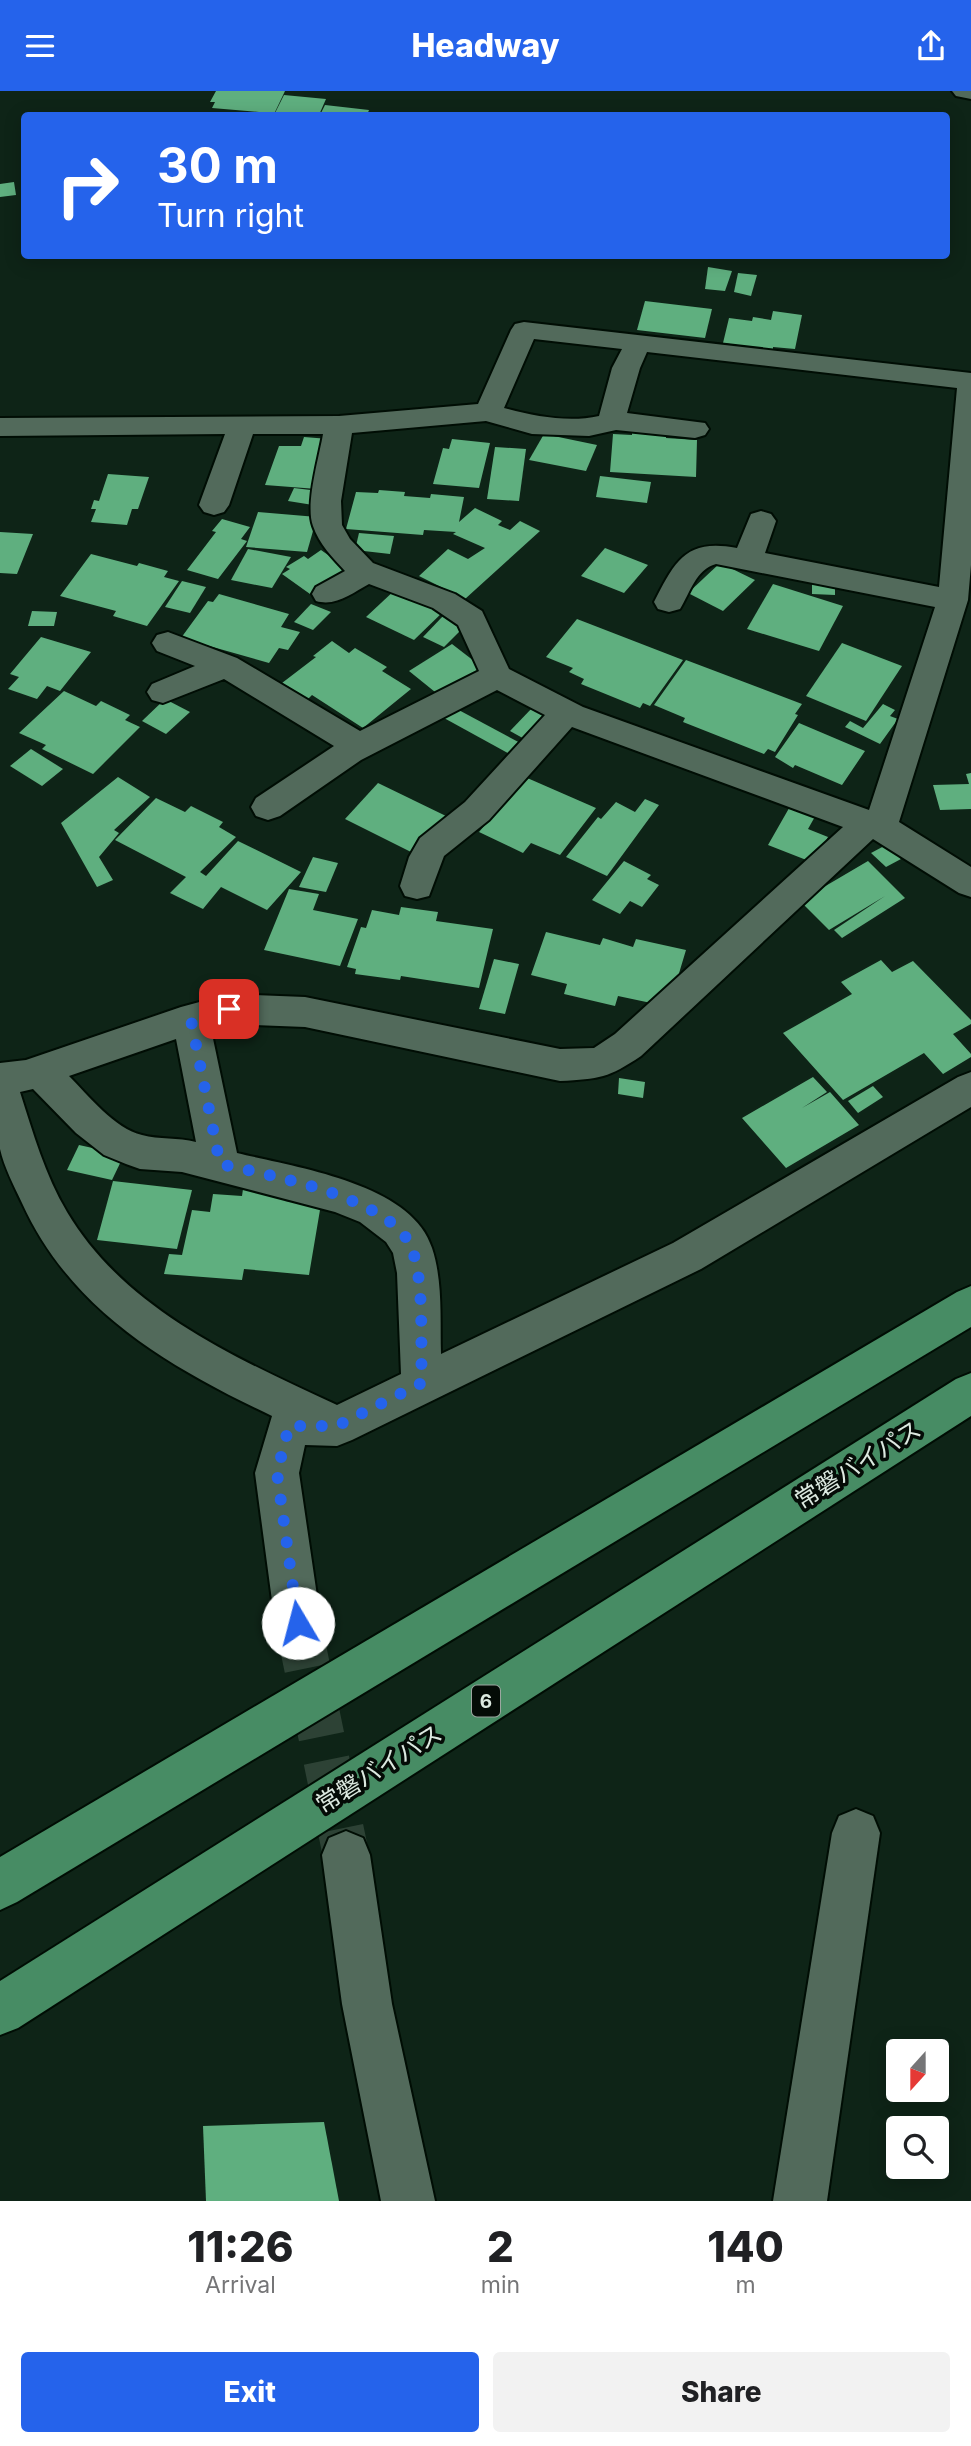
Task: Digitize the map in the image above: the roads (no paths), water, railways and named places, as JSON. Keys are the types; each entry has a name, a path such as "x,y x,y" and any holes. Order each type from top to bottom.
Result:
{"highway":[{"path":"0,1885 971,1305"},
{"name":"常磐バイパス","path":"0,2010 971,1393"}],"street":[{"path":"964,91 971,92"},
{"path":"0,1079 26,1076 229,1009 305,1013 560,1065 601,1063 628,1045 875,825 953,600 971,382 639,341 524,330 495,401 487,412"},
{"path":"611,422 626,368 639,341"},
{"path":"0,427 339,425 487,412 532,425 589,427 611,422 695,429"},
{"path":"214,505 242,425"},
{"path":"339,425 326,501 327,525 338,545 362,570 444,601 471,619 496,676 567,712 875,825 971,884"},
{"path":"747,561 761,521"},
{"path":"669,602 685,571 702,554 716,554 953,600"},
{"path":"327,594 368,572"},
{"path":"168,643 226,666 360,746"},
{"path":"163,692 226,666"},
{"path":"268,807 290,789 360,746 496,676"},
{"path":"417,886 426,856 432,847 477,811 567,712"},
{"path":"191,1020 220,1164"},
{"path":"40,1071 89,1122 118,1143 140,1152 182,1155 339,1196 374,1210 400,1230 412,1247 418,1273 422,1383"},
{"path":"0,1088 36,1189 62,1239 93,1280 129,1313 182,1346 255,1387 337,1426"},
{"path":"298,1623 277,1473 289,1426 337,1426 687,1257 971,1088"},
{"path":"800,2201 856,1833"},
{"path":"346,1855 367,2004 408,2201"}],"tunnel":[{"path":"298,1623 346,1855"}]}
